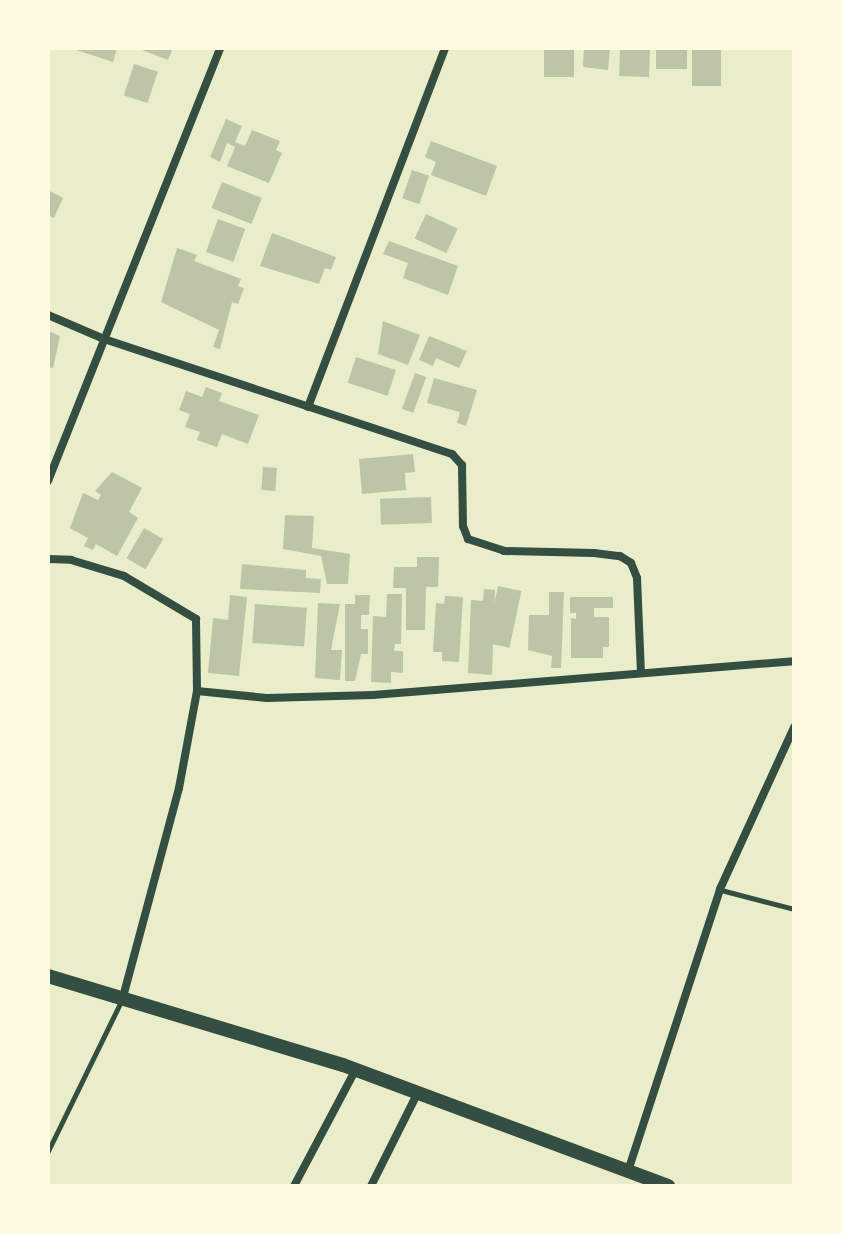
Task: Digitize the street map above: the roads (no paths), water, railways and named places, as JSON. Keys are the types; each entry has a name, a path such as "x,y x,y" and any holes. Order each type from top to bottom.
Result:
{"main road":[{"path":"48,976 356,1069 668,1186"}],"street":[{"path":"48,481 220,48"},
{"path":"308,407 445,48"},
{"path":"48,315 104,339 452,454 462,465 463,526 468,539 483,548 607,555 631,563 637,578 641,673"},
{"path":"48,559 71,560 124,576 196,619 197,691 179,788 123,997"},
{"path":"197,691 267,698 373,695 794,661"},
{"path":"628,1171 720,889 794,727"},
{"path":"294,1186 356,1069"},
{"path":"371,1186 418,1092"}],"lane":[{"path":"720,889 794,909"},
{"path":"48,1151 123,997"}]}
